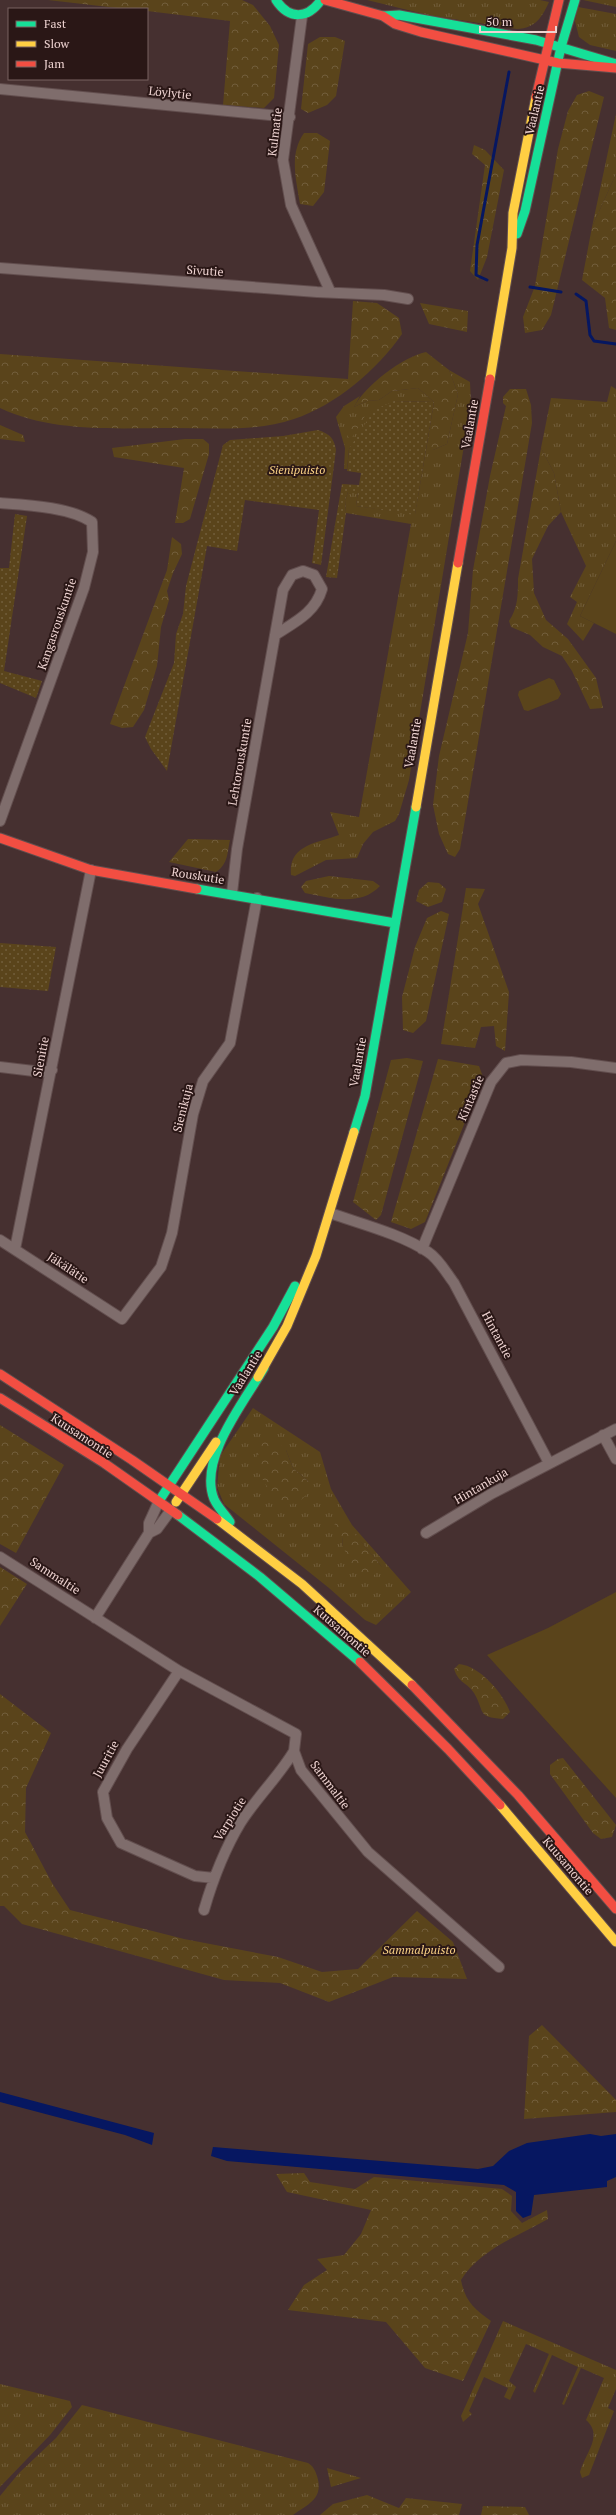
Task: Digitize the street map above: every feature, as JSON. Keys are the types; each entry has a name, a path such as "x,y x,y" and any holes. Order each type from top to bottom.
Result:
{"main road":[{"path":"276,0 283,11 293,16 302,16 316,9 321,0"},
{"path":"325,0 383,16 396,24 421,32 558,63 616,68"},
{"name":"Vaalantie","path":"171,1510 264,1368 287,1326 316,1256 365,1096 512,248 513,213 543,60 559,0"},
{"name":"Vaalantie","path":"512,248 525,210 558,63 574,0"},
{"path":"383,16 399,15 562,47 616,64"},
{"name":"Rouskutie","path":"0,838 91,870 395,923"},
{"name":"Vaalantie","path":"159,1501 273,1327 308,1258 321,1238"},
{"path":"236,1533 218,1506 213,1494 210,1479 216,1450 264,1368"},
{"name":"Kuusamontie","path":"0,1374 171,1484 236,1533 341,1617 427,1698 478,1750 616,1909"},
{"name":"Kuusamontie","path":"0,1398 81,1448 159,1501 261,1577 377,1678 520,1828 616,1942"}],"street":[{"name":"Kulmatie","path":"302,16 290,117 283,160 291,204 330,291"},
{"name":"Löylytie","path":"0,89 290,117"},
{"name":"Sivutie","path":"0,268 317,292 330,291 408,299"},
{"name":"Kangasrouskuntie","path":"0,503 25,505 82,515 92,522 93,552 73,622 0,820"},
{"name":"Lehtorouskuntie","path":"232,894 237,849 275,635 283,590 292,575 303,571 314,575 322,589 318,601 305,616 275,635"},
{"name":"Sienitie","path":"15,1249 91,870"},
{"name":"Sienikuja","path":"122,1319 161,1267 172,1233 193,1114 203,1081 230,1043 257,898"},
{"name":"Kintastie","path":"422,1249 491,1082 506,1063 521,1060 564,1062 616,1068"},
{"path":"0,1067 42,1072 52,1070"},
{"name":"Hintantie","path":"330,1213 381,1231 422,1249 434,1258 454,1283 550,1463"},
{"name":"Jäkälätie","path":"0,1240 122,1319"},
{"path":"550,1463 616,1429"},
{"path":"603,1435 616,1459"},
{"name":"Hintankuja","path":"426,1533 550,1463"},
{"path":"149,1533 149,1523 159,1501"},
{"path":"95,1618 149,1533 157,1529 171,1510"},
{"name":"Sammaltie","path":"0,1557 179,1671 296,1734 294,1751 301,1770 368,1852 499,1967"},
{"name":"Juuritie","path":"179,1671 127,1749 103,1792 107,1818 121,1843 195,1876 214,1878"},
{"name":"Varpiotie","path":"204,1910 214,1878 241,1822 294,1751"}],"green space":[{"path":"48,0 242,0 253,5 270,26 279,45 274,98 264,108 223,105 230,21 148,11 148,8 117,8"},
{"path":"367,0 540,0 549,2 538,21 524,28 517,29 428,15"},
{"path":"583,0 616,0 616,7"},
{"path":"578,7 616,14 616,51 590,45 579,37 575,21"},
{"path":"320,37 335,37 345,41 336,96 327,105 308,113 301,109 308,44"},
{"path":"589,91 604,97 551,315 542,330 525,333 523,317 535,286 558,149 568,111 577,95"},
{"path":"616,114 616,174 592,227"},
{"path":"304,133 317,133 330,141 324,192 313,206 300,204 296,176 296,149"},
{"path":"474,145 485,150 504,170 487,257 478,280 470,271 485,165 472,154"},
{"path":"616,174 616,330 609,328 605,298 582,280 592,227"},
{"path":"353,301 377,303 399,318 402,334 368,373 354,385 325,405 294,419 249,428 108,428 42,422 20,416 0,408 0,354 348,379"},
{"path":"420,303 468,311 467,332 429,324"},
{"path":"426,352 449,370 458,394 447,444 433,450 426,450 434,402 418,388 392,391 379,400 367,401 354,407 367,390 385,374 406,360"},
{"path":"449,370 470,382 471,403 409,780 399,814 395,821 373,832 363,844 357,858 326,860 295,876 291,875 291,865 294,857 299,851 313,843 339,835 330,812 359,817 411,524 346,513 345,500 348,492 358,492 356,506 415,514 426,450 433,450 447,444 458,394"},
{"path":"611,386 616,389 616,541 580,616 594,623 583,641 567,624 577,602 570,597 586,566 561,512 554,473 541,448 551,398 607,402"},
{"path":"418,388 434,402 394,401 349,449 347,469 344,469 345,448 336,417 344,406 360,396 354,407 367,401 379,400 392,391"},
{"path":"510,389 526,389 531,405 532,423 460,849 455,857 448,854 439,834 433,805 439,756 468,633 473,570 490,476 506,406 503,403 503,397"},
{"path":"394,401 434,402 415,515 356,506 358,492 348,492 345,500 346,513 337,578 326,577 342,484 359,485 361,473 347,471 349,449 374,410"},
{"path":"365,416 348,444 346,422"},
{"path":"0,425 23,435 25,442 0,439"},
{"name":"Sienipuisto","path":"318,430 331,437 336,450 321,565 312,563 319,510 245,500 237,551 207,546 167,771 151,749 145,737 174,663 176,634 183,614 186,586 223,445 230,440 283,436"},
{"path":"185,439 203,439 209,444 209,454 190,519 183,523 175,523 184,468 114,457 112,448"},
{"path":"541,448 554,473 561,512 548,526 532,559 534,593 546,620 568,639 596,678 603,708 590,709 572,671 562,656 543,647 530,635 511,627 509,621 517,601 518,579"},
{"path":"15,514 27,516 4,671 42,681 36,698 0,683 0,568 9,568"},
{"path":"172,537 181,544 182,554 173,573 167,591 169,600 161,627 157,666 144,710 133,727 122,728 110,724 167,570"},
{"path":"616,541 616,634 580,616"},
{"path":"549,678 554,680 561,694 558,699 528,711 524,710 518,695 519,691"},
{"path":"188,839 230,840 223,866 216,872 169,862"},
{"path":"329,876 373,881 380,886 372,893 354,899 334,899 305,893 301,887 306,881"},
{"path":"428,882 439,883 446,889 442,902 428,907 416,901 419,890"},
{"path":"466,888 485,889 478,904 509,992 505,1051 496,1046 494,1026 481,1027 475,1048 441,1044"},
{"path":"441,911 449,914 426,1021 413,1033 403,1030 402,997 415,947 427,918"},
{"path":"0,943 56,947 48,991 0,987"},
{"path":"407,1058 423,1061 381,1215 376,1220 353,1202 391,1060"},
{"path":"438,1059 479,1066 483,1077 425,1222 411,1229 391,1222"},
{"path":"253,1408 320,1452 331,1489 352,1525 411,1592 376,1625 365,1620 329,1588 224,1504 217,1487 220,1456","holes":["286,1450 293,1468 309,1482 257,1455","342,1537 361,1542 382,1567 343,1547"]},
{"path":"0,1425 64,1465 16,1553 0,1544"},
{"path":"264,1440 275,1440 286,1450 293,1468 309,1482 307,1494 299,1502 288,1505 270,1490 261,1477 258,1470 257,1455"},
{"path":"342,1519 382,1567 373,1576 362,1578 354,1569 343,1547 342,1537 333,1527 337,1521"},
{"path":"0,1567 27,1584 0,1626"},
{"path":"616,1592 616,1798 487,1655 548,1628"},
{"path":"459,1664 467,1666 483,1675 496,1689 510,1712 503,1719 489,1717 482,1712 474,1693 458,1678 456,1674 454,1669"},
{"name":"Sammalpuisto","path":"0,1694 51,1733 26,1788 25,1832 52,1883 70,1910 184,1939 278,1957 322,1972 358,1969 417,1911 453,1942 467,1979 393,1977 329,2002 280,1983 224,1980 22,1924 4,1906 0,1906"},
{"path":"563,1758 616,1825 612,1837 601,1839 593,1833 550,1774 550,1765 558,1759"},
{"path":"542,2025 616,2100 616,2112 524,2119 529,2036"},
{"path":"304,2173 310,2182 355,2189 374,2177 502,2189 512,2196 511,2211 522,2223 547,2210 548,2219 489,2252 469,2269 461,2280 465,2294 471,2304 491,2321 463,2381 425,2368 386,2322 288,2310 304,2285 327,2270 317,2259 344,2255 361,2234 371,2210 287,2192 276,2174"},
{"path":"503,2321 616,2370 616,2389 608,2408 614,2411 589,2475 582,2478 580,2472 592,2445 593,2438 591,2426 586,2420 604,2378 581,2368 564,2405 562,2404 578,2367 552,2355 535,2393 533,2391 549,2354 526,2344 509,2381 516,2387 510,2400 504,2397 508,2388 484,2377 469,2411 472,2414 463,2422 461,2416"},
{"path":"0,2384 70,2401 72,2407 50,2435 0,2487"},
{"path":"82,2405 308,2463 314,2468 317,2476 319,2484 317,2495 314,2500 293,2515 0,2515 0,2496 19,2473 56,2438"},
{"path":"327,2468 361,2478 331,2487"},
{"path":"367,2495 399,2508 406,2498 462,2504 459,2515 320,2515 333,2504"},
{"path":"483,2506 525,2507 529,2515 481,2515"}],"shaded area":[{"path":"0,2092 154,2133 152,2145 125,2135 0,2102"},
{"path":"590,2134 601,2136 616,2134 616,2177 607,2181 607,2187 534,2195 531,2215 523,2218 516,2211 516,2192 504,2185 227,2161 211,2156 213,2147 478,2169 493,2166 509,2151 527,2143"}],"waterway":[{"path":"487,280 476,275 477,245 509,72"},
{"path":"530,287 561,292"},
{"path":"576,294 586,301 590,335 594,341 616,344"}],"traffic: fast":[{"path":"276,0 281,7 293,14 298,15 310,11 321,0"},
{"path":"517,234 525,211 561,47 575,0"},
{"path":"383,16 399,15 536,40 616,64"},
{"path":"354,1132 365,1096 416,807"},
{"path":"197,889 395,923"},
{"path":"159,1501 273,1327 295,1286"},
{"path":"230,1522 214,1499 211,1483 212,1466 218,1449 235,1414 264,1368"},
{"path":"178,1515 260,1577 360,1662"}],"traffic: slow":[{"path":"490,379 512,248 513,213 536,97"},
{"path":"416,807 458,563"},
{"path":"258,1377 287,1326 316,1256 354,1132"},
{"path":"176,1502 216,1442"},
{"path":"217,1519 302,1584 412,1685"},
{"path":"500,1805 616,1942"}],"traffic: jam":[{"path":"325,0 383,16 395,24 421,32 558,63 616,68"},
{"path":"536,97 559,0"},
{"path":"458,563 490,379"},
{"path":"0,838 91,870 197,889"},
{"path":"0,1374 132,1460 217,1519"},
{"path":"0,1398 104,1463 178,1515"},
{"path":"360,1662 448,1749 500,1805"},
{"path":"412,1685 518,1795 616,1909"}]}
